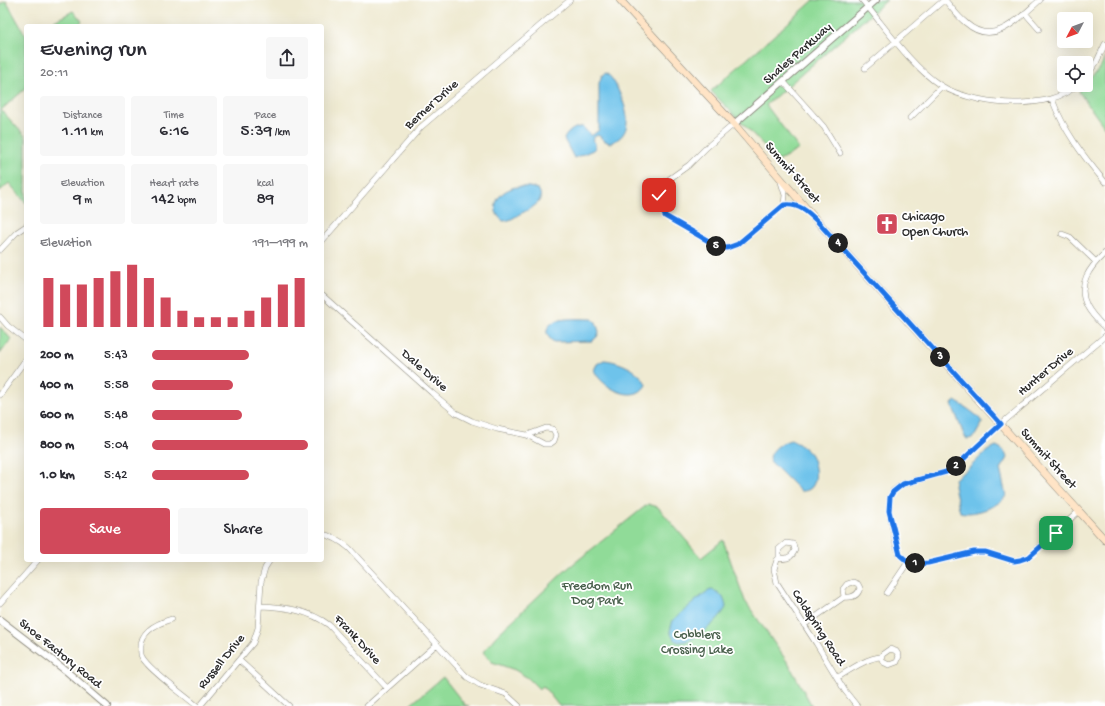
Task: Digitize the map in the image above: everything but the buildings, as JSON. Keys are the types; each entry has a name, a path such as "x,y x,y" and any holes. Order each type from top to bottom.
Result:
{"main road":[{"name":"Summit Street","path":"620,0 734,124 818,222 1105,540"}],"street":[{"name":"Berner Drive","path":"324,239 421,127 570,0"},
{"path":"862,0 896,41 928,75 942,86 970,97 989,101 1022,103 1052,99 1067,92"},
{"name":"Shales Parkway","path":"734,124 876,0"},
{"path":"865,68 945,0 966,23 975,30 991,33 1006,29 1040,0"},
{"path":"1025,13 1040,29"},
{"path":"1093,67 1105,44"},
{"path":"783,81 824,127 840,153"},
{"path":"910,118 942,86"},
{"path":"1052,99 1058,116 1074,144 1105,182"},
{"path":"734,124 689,165 665,182 659,193 659,204 665,216 719,247 727,248 738,244 784,205 792,204 800,206 818,222"},
{"path":"777,174 783,186 785,196 784,205"},
{"path":"0,250 24,228"},
{"path":"1062,234 1070,237 1096,262"},
{"path":"1105,253 1089,270 1084,281 1084,298 1087,306 1105,328"},
{"name":"Dale Drive","path":"324,297 448,407 472,421 496,429 527,435 544,444 550,444 554,441 556,435 553,429 546,428 527,435"},
{"path":"0,317 8,326 24,338"},
{"name":"Hunter Drive","path":"908,562 900,555 889,511 890,497 893,492 903,484 946,472 956,466 1001,424 1105,336"},
{"path":"0,395 24,362"},
{"path":"887,593 908,562 917,564 928,563 974,552 985,552 1014,561 1029,557 1079,511"},
{"path":"324,534 340,541 349,548 468,677 480,685 506,694 518,706"},
{"name":"Coldspring Road","path":"780,558 777,560 774,569 776,583 816,643 845,691 857,706"},
{"path":"0,603 36,562"},
{"name":"Russell Drive","path":"200,706 253,642 258,628 261,582 265,568 269,562"},
{"path":"804,626 844,597"},
{"name":"Frank Drive","path":"260,606 305,611 329,624 387,688"},
{"path":"172,619 158,623 145,634 140,644 141,656 148,665 197,706"},
{"name":"Shoe Factory Road","path":"0,620 65,670 105,705"},
{"path":"367,706 437,644"},
{"path":"837,678 867,661 881,656"},
{"path":"239,660 262,679 289,706"}],"green space":[{"path":"814,0 887,0 766,105 799,149 779,161 711,91"},
{"path":"6,1 24,32 24,90 1,110 24,135 24,201 9,183 0,191 0,4"},
{"path":"73,11 82,21 80,24 49,24"},
{"path":"1105,57 1105,128 1079,92 1093,92 1093,75 1101,66"},
{"path":"0,327 11,339 0,354"},
{"path":"648,504 658,507 701,558 723,540 745,601 788,663 812,706 559,706 543,686 539,689 528,678 515,670 492,662 483,652 496,636 567,569"},
{"path":"443,677 465,705 469,706 409,706"}],"water":[{"path":"606,73 611,78 623,101 627,115 626,129 618,139 610,143 598,135 594,137 592,140 595,143 595,148 574,158 564,139 565,136 577,127 583,127 591,136 599,130 599,83 602,75"},
{"path":"529,187 538,189 540,193 537,203 511,219 503,221 496,213 496,204 501,195 512,188"},
{"path":"567,319 592,319 596,322 599,332 597,337 592,341 554,342 548,336 547,329 555,321"},
{"path":"604,360 616,362 628,367 639,375 646,385 641,391 634,394 626,394 610,387 597,376 594,370 597,364"},
{"path":"955,401 971,411 981,421 982,425 971,438 967,439 964,435 952,404"},
{"path":"791,440 799,444 811,455 815,466 814,484 806,491 800,491 770,461 772,453 777,447"},
{"path":"996,446 1006,454 1007,458 1000,469 1006,496 997,504 985,510 972,513 960,512 954,486 955,479 968,469 984,453"},
{"path":"711,590 720,594 723,598 726,607 723,612 712,625 697,636 682,642 676,641 670,631 673,620 705,593"}],"place":[{"name":"Chicago Open Church","path":"887,224"}],"route":[{"path":"659,195 659,204 665,216 719,247 727,248 738,244 784,205 792,204 800,206 806,210 1001,424 956,466 946,472 903,484 893,492 890,497 889,511 896,544 900,555 908,562 917,564 928,563 974,552 985,552 1009,558 1014,561 1020,560 1029,557 1056,533"}],"park label":[{"name":"Freedom Run Dog Park","path":"597,594"},
{"name":"Cobblers Crossing Lake","path":"697,642"}]}
